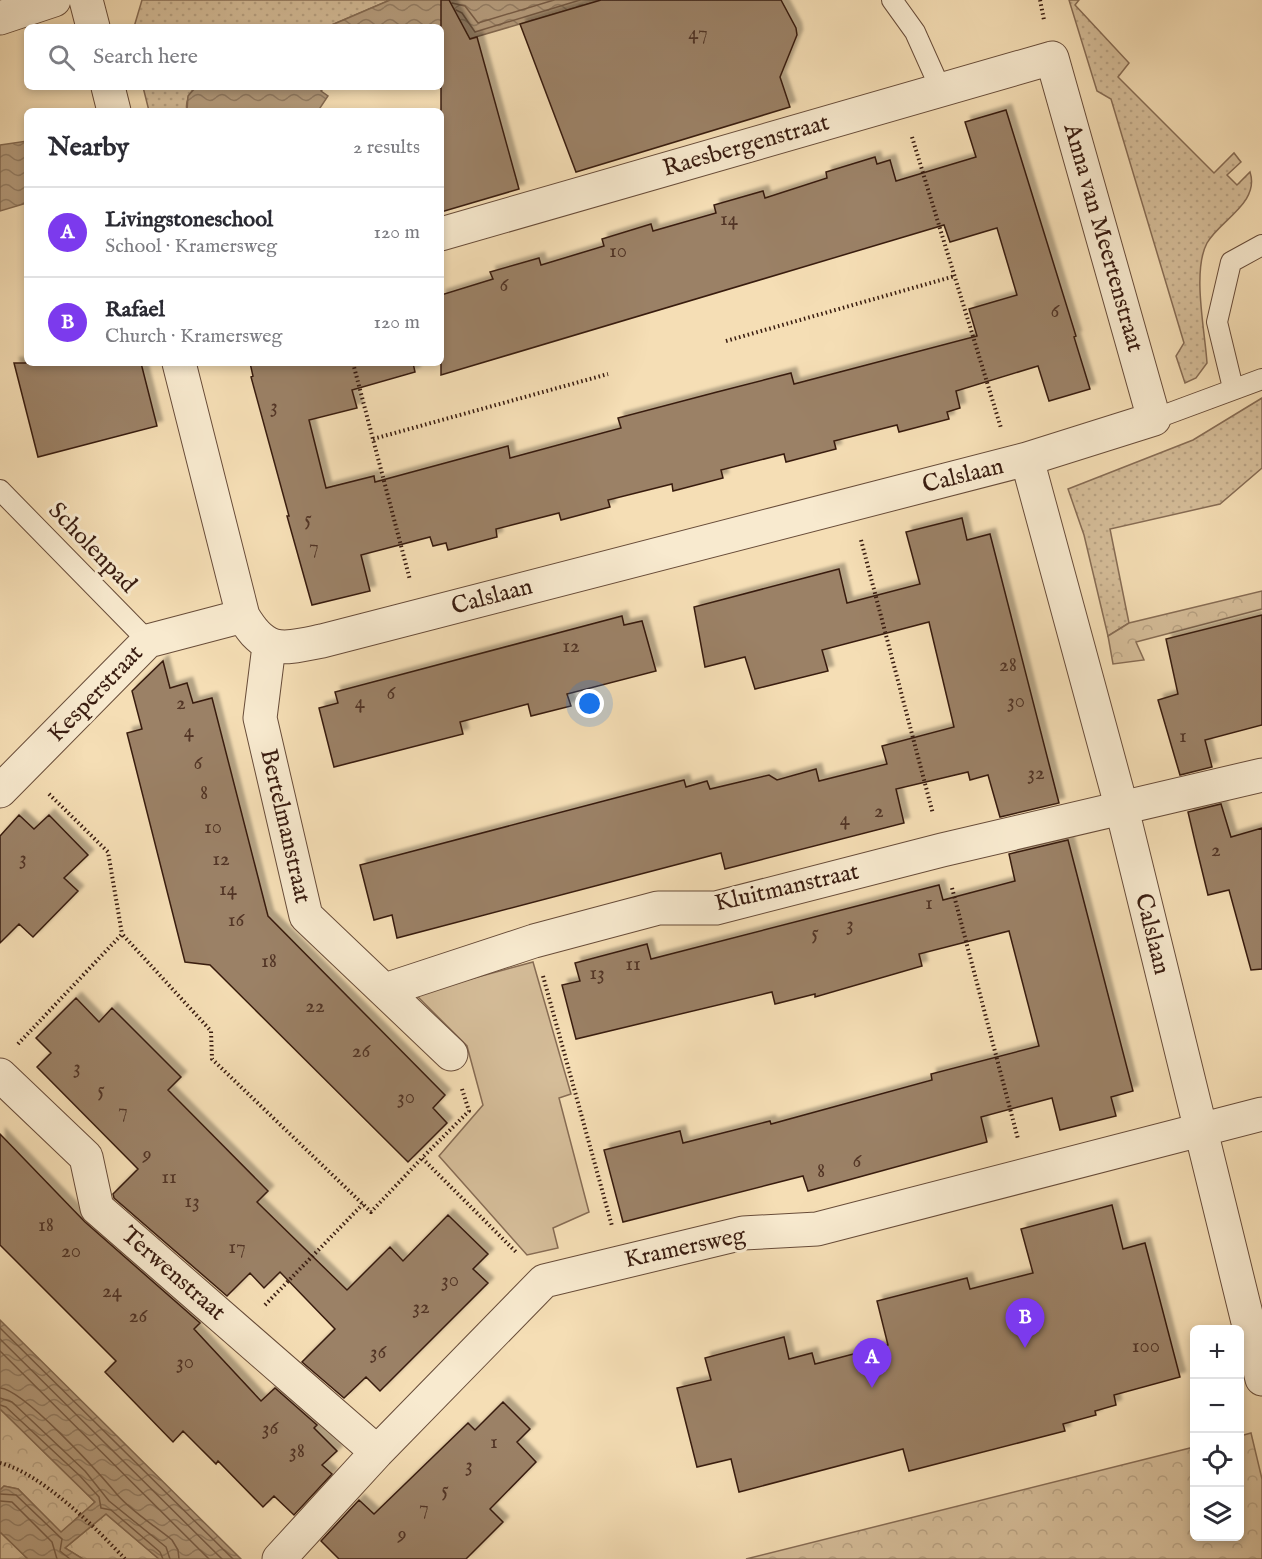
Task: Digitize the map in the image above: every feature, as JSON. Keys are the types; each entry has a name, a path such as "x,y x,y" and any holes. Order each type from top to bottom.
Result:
{"street":[{"path":"0,18 54,0"},
{"path":"86,0 92,24"},
{"name":"Raesbergenstraat","path":"444,233 1052,58"},
{"name":"Anna van Meertenstraat","path":"1052,58 1154,419"},
{"path":"109,90 113,108"},
{"path":"179,366 243,616 255,636 269,646"},
{"path":"1019,461 1154,419"},
{"name":"Calslaan","path":"269,646 293,647 420,616 1019,461 1122,809 1262,1379"},
{"name":"Kesperstraat","path":"0,791 148,641 243,616"},
{"name":"Bertelmanstraat","path":"269,646 260,718 306,916 451,1054"},
{"name":"Kluitmanstraat","path":"385,990 534,941 657,908 716,908 942,850 1262,775"},
{"name":"Terwenstraat","path":"7,1062 86,1157 97,1208 377,1452"},
{"name":"Kramersweg","path":"544,1281 743,1233 817,1229 1262,1114"},
{"path":"279,1559 377,1452 544,1281"}],"lane":[{"path":"891,0 915,32 941,90"},
{"path":"1233,388 1217,322 1232,262 1262,245"},
{"path":"1154,419 1262,379"},
{"name":"Scholenpad","path":"0,490 148,641"}],"path":[{"path":"902,102 955,276 1019,461"},
{"path":"726,341 955,276"},
{"path":"354,366 420,616"},
{"path":"373,439 608,374"},
{"path":"23,768 108,852 123,934 211,1031 212,1059 371,1212 469,1111 451,1054"},
{"path":"7,1062 123,934"},
{"path":"534,941 622,1262"},
{"path":"422,1158 544,1281"},
{"path":"238,1331 363,1204"},
{"path":"0,1463 14,1466 74,1508 124,1559"}],"green space":[{"path":"142,0 390,0 334,24 135,24"},
{"path":"1069,0 1079,0 1075,5 1129,63 1118,77 1214,173 1234,153 1241,162 1227,175 1237,185 1250,172 1252,183 1244,202 1213,235 1203,255 1200,285 1207,363 1196,378 1185,383 1176,356 1184,343 1111,99 1097,91"},
{"path":"144,90 193,90 188,98 187,108 148,108"},
{"path":"1262,398 1262,468 1220,504 1110,529 1129,623 1108,636 1084,535 1068,489 1193,440"},
{"path":"1262,591 1262,609 1136,642 1144,660 1113,664 1108,636 1129,623"},
{"path":"533,962 571,1094 559,1098 589,1212 553,1228 558,1248 527,1255 439,1156 483,1105 467,1046 415,994"},
{"path":"0,1409 95,1502 61,1533 18,1489 4,1486 0,1490"},
{"path":"1251,1433 1262,1479 1262,1559 746,1559 1190,1448 1190,1541 1244,1541 1244,1435"},
{"path":"106,1514 159,1559 83,1559 65,1548"},
{"path":"0,1532 28,1559 0,1559"}],"water":[{"path":"390,0 601,0 469,39 444,28 444,24 334,24"},
{"path":"193,90 322,90 328,96 320,108 187,108 188,96"},
{"path":"24,141 24,204 0,211 0,145"},
{"path":"0,1320 241,1559 159,1559 106,1514 65,1548 83,1559 28,1559 0,1532 0,1490 4,1486 18,1489 61,1532 95,1502 0,1409"}],"building":[{"path":"441,0 449,0 470,39 477,37 519,189 444,211 444,108 441,108 441,90 444,90 444,24 441,24"},
{"path":"601,0 781,0 796,28 797,35 780,77 790,107 576,172 520,24"},
{"path":"1006,110 1076,336 1074,337 1090,389 1049,401 1038,366 956,391 960,408 947,412 949,419 899,432 897,425 834,441 836,449 786,462 784,454 721,470 723,478 673,491 672,484 608,500 610,507 561,520 559,513 496,529 497,537 448,550 446,543 433,546 430,537 361,555 370,591 312,605 251,377 253,376 251,366 414,366 415,372 352,390 357,408 309,420 326,488 374,476 375,482 508,446 510,458 621,428 618,418 717,392 791,373 794,384 977,336 969,309 1017,295 997,228 950,242 944,225 441,375 441,366 444,366 444,294 493,279 490,272 539,258 541,265 604,246 602,239 651,224 653,231 716,213 714,205 763,191 765,198 827,178 826,172 875,157 877,164 890,160 896,181 976,157 965,122"},
{"path":"14,363 24,363 24,366 142,366 157,426 38,457"},
{"path":"962,518 967,540 990,534 1059,803 1000,817 988,775 970,780 968,772 896,789 904,823 725,869 721,853 397,938 392,915 374,920 360,865 684,780 686,787 707,781 710,789 769,775 777,780 816,769 819,781 887,764 882,746 954,727 929,622 822,650 828,671 755,689 745,657 705,667 694,607 839,569 847,603 920,584 906,532"},
{"path":"1262,615 1262,725 1205,740 1212,767 1180,775 1158,700 1178,694 1166,639"},
{"path":"622,616 624,625 642,621 656,671 567,694 571,706 531,716 528,704 460,722 463,734 334,767 319,708 338,703 335,692"},
{"path":"163,661 170,688 187,683 193,703 212,698 268,916 445,1095 433,1108 447,1123 408,1162 210,965 185,962 127,733 142,729 132,691"},
{"path":"1221,804 1231,837 1262,828 1262,969 1251,970 1229,890 1208,895 1188,812"},
{"path":"19,815 34,829 49,815 88,855 64,878 78,891 33,937 19,924 0,943 0,836"},
{"path":"1068,840 1133,1091 1111,1097 1116,1116 1060,1130 1052,1098 981,1117 987,1142 808,1191 803,1176 623,1222 604,1150 680,1131 683,1143 770,1121 771,1124 932,1080 931,1074 1039,1046 1009,931 919,954 922,966 815,997 815,994 775,1004 772,992 576,1039 562,985 580,981 575,963 647,944 651,959 939,885 943,900 1015,881 1009,854"},
{"path":"76,998 99,1022 112,1008 181,1077 168,1090 268,1191 257,1202 347,1290 390,1247 403,1261 448,1215 488,1254 473,1269 488,1283 380,1391 366,1377 344,1398 302,1362 335,1329 280,1272 264,1288 250,1273 227,1296 114,1198 113,1194 138,1169 37,1067 51,1053 36,1038"},
{"path":"0,1134 85,1222 200,1323 194,1329 261,1401 275,1388 317,1425 314,1428 337,1451 322,1465 332,1474 294,1515 274,1496 263,1507 218,1461 216,1464 183,1431 173,1442 105,1372 116,1361 0,1245"},
{"path":"1112,1205 1123,1249 1145,1243 1180,1377 1114,1395 1116,1405 1095,1411 1096,1415 1063,1424 1065,1431 909,1471 903,1449 739,1492 731,1459 697,1467 677,1388 711,1380 705,1358 784,1337 789,1359 812,1353 815,1364 888,1345 877,1301 967,1278 970,1289 1033,1273 1021,1229"},
{"path":"503,1402 530,1429 517,1442 536,1462 490,1509 503,1522 466,1559 339,1559 321,1541 359,1500 374,1514 468,1423 475,1430"}],"place":[{"name":"Rafael","path":"1025,1348"},
{"name":"Livingstoneschool","path":"872,1388"}]}
